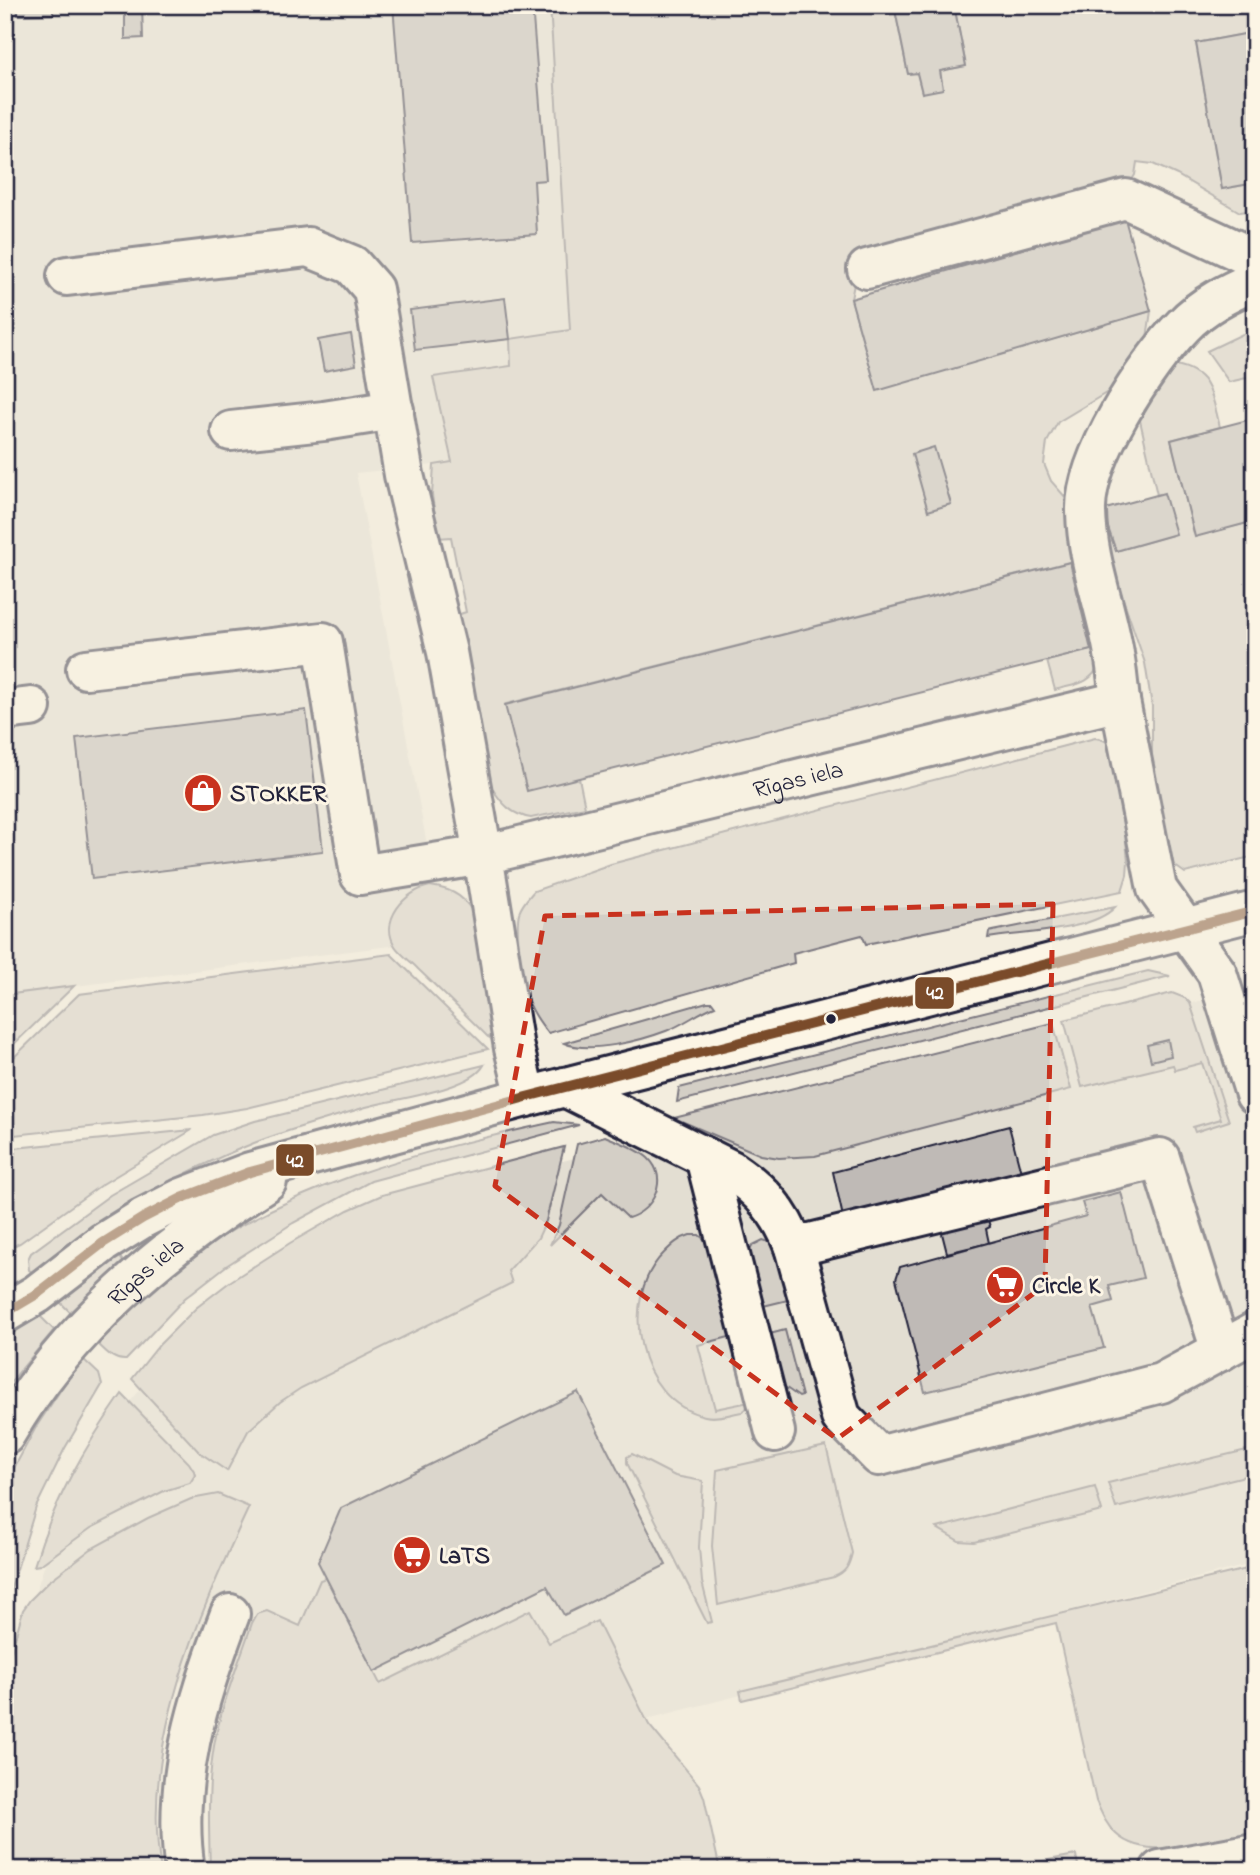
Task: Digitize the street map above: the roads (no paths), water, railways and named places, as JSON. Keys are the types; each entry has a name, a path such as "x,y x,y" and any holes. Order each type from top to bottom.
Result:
{"main road":[{"path":"867,269 1126,199 1255,259"},
{"path":"67,276 308,247 352,265 373,289 404,475 447,652 510,1023 526,1097"},
{"path":"1255,281 1212,302 1182,327 1137,384 1111,430 1089,487 1086,510 1088,544 1114,653 1120,701 1157,888 1217,973 1255,1094"},
{"path":"231,431 394,410"},
{"name":"Rīgas iela","path":"86,668 323,642 360,875 483,855 1120,701"},
{"name":"Rīgas iela","path":"5,1313 37,1294 103,1243 143,1218 182,1198 250,1172 526,1097 1255,911"},
{"path":"565,1087 731,1170 763,1196 785,1225 794,1247 841,1417 879,1456 1161,1383 1255,1332"},
{"name":"Rīgas iela","path":"5,1435 55,1362 105,1306 138,1276 232,1203 267,1180 326,1153"},
{"path":"705,1157 775,1432"},
{"path":"794,1247 1160,1158 1222,1351"},
{"path":"185,1870 182,1817 189,1746 210,1668 230,1614"},
{"path":"1160,1870 1255,1853"}],"place":[{"name":"STOKKER","path":"203,793"},
{"name":"Circle K","path":"1005,1285"},
{"name":"LaTS","path":"412,1555"}]}
